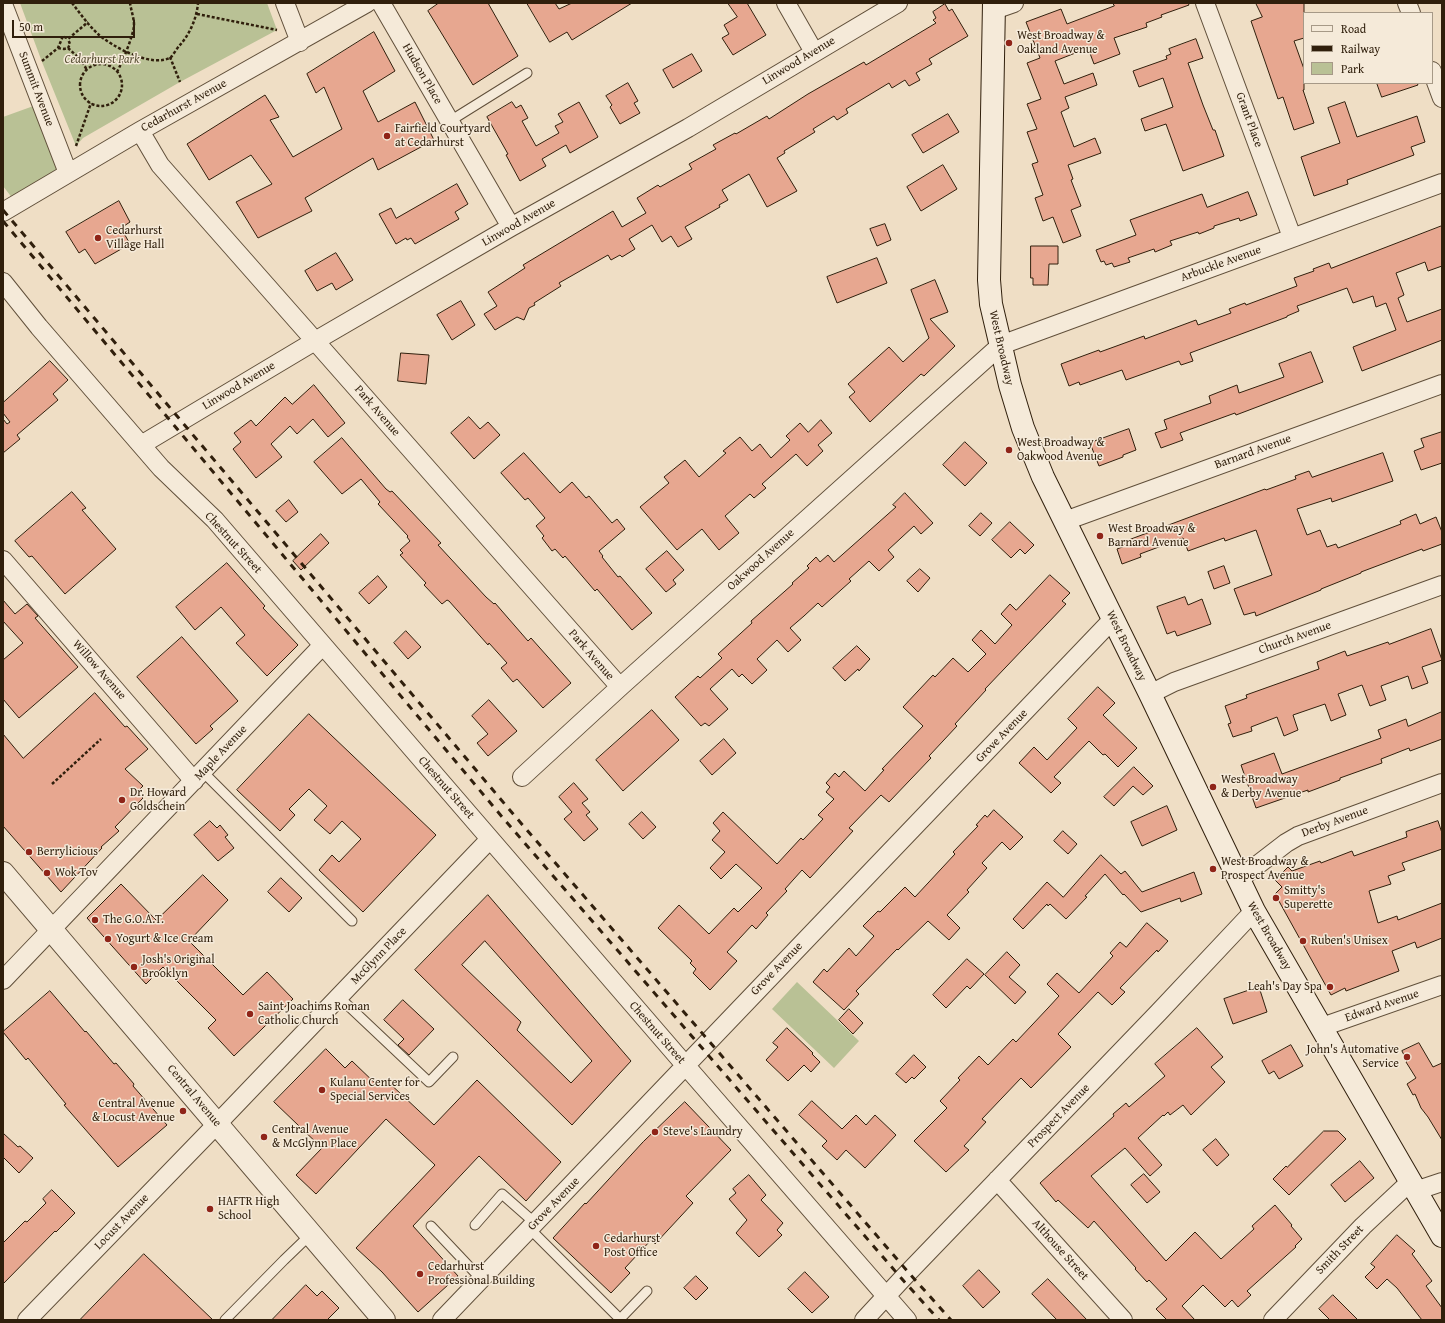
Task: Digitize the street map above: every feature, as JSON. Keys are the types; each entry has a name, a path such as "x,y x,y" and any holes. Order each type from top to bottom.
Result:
{"main road":[{"name":"West Broadway","path":"1001,5 989,280 991,304 1010,385 1023,428 1043,477 1150,694 1254,911 1442,1236"},
{"name":"Central Avenue","path":"3,873 384,1320"}],"street":[{"path":"285,3 300,42"},
{"name":"Cedarhurst Avenue","path":"3,212 140,131 367,3"},
{"name":"Hudson Place","path":"381,3 512,227"},
{"path":"786,3 814,52"},
{"name":"Linwood Avenue","path":"141,445 315,341 512,227 688,128 898,3"},
{"name":"Grant Place","path":"1205,3 1292,237"},
{"name":"Summit Avenue","path":"3,4 68,173"},
{"path":"1433,74 1442,98"},
{"name":"Park Avenue","path":"140,131 160,165 620,687"},
{"name":"Arbuckle Avenue","path":"1001,345 1442,183"},
{"name":"Chestnut Street","path":"3,282 161,468 215,520 322,646 907,1320"},
{"name":"Oakwood Avenue","path":"522,777 1001,345"},
{"name":"Barnard Avenue","path":"1065,520 1442,384"},
{"name":"Willow Avenue","path":"3,560 199,777"},
{"name":"Church Avenue","path":"1150,694 1174,682 1442,584"},
{"name":"Grove Avenue","path":"442,1320 1113,619"},
{"name":"Maple Avenue","path":"3,980 199,777 322,646"},
{"name":"Derby Avenue","path":"1238,880 1286,843 1298,836 1442,783"},
{"name":"McGlynn Place","path":"217,1124 490,839"},
{"name":"Prospect Avenue","path":"864,1320 1254,911"},
{"name":"Edward Avenue","path":"1322,1027 1442,985"},
{"name":"Locust Avenue","path":"27,1320 217,1124"},
{"name":"Althouse Street","path":"997,1180 1123,1320"},
{"path":"1412,1186 1442,1182"},
{"name":"Smith Street","path":"1273,1320 1363,1226 1412,1186"}],"lane":[{"path":"450,121 527,73"},
{"path":"199,777 352,921"},
{"path":"339,997 429,1082 453,1057"},
{"path":"474,1225 502,1194 620,1319 647,1291"},
{"path":"431,1226 481,1280"},
{"path":"225,1320 311,1234"}],"path":[{"path":"72,3 103,38 113,45 156,61 170,57 183,42 197,14 198,3"},
{"path":"118,72 134,29 130,3"},
{"path":"197,14 277,30"},
{"path":"68,39 88,22"},
{"path":"42,62 58,48 63,36 68,39 70,44 68,48"},
{"path":"58,48 68,48"},
{"path":"68,48 80,60 87,70"},
{"path":"170,57 180,82"},
{"path":"100,64 106,65 118,72 122,85 117,98 112,103 98,105 91,103 82,94 80,87 81,81 87,70 93,66 100,64"},
{"path":"76,146 91,103"},
{"path":"52,784 101,739"}],"green space":[{"name":"Cedarhurst Park","path":"20,3 267,3 277,30 180,82 83,138 76,146"},
{"path":"39,104 68,171 16,203 3,186 3,117"},
{"path":"797,982 859,1041 834,1068 772,1009"}],"building":[{"path":"439,3 488,3 518,56 473,85 428,11"},
{"path":"527,3 555,3 559,9 572,3 632,3 572,40 567,32 550,42"},
{"path":"728,3 747,3 766,35 733,55 722,38 729,34 724,25 737,17"},
{"path":"1113,3 1188,3 1189,5 1161,15 1162,17 1146,23 1147,27 1114,38 1120,54 1094,64 1088,48 1055,61 1064,84 1093,73 1097,85 1065,97 1069,108 1061,112 1074,147 1095,138 1101,153 1068,165 1073,179 1071,180 1081,206 1071,210 1081,236 1063,243 1053,217 1043,221 1035,198 1043,195 1032,164 1038,162 1027,132 1037,129 1027,104 1041,99 1027,63 1040,58 1026,22 1061,9 1067,24 1114,6"},
{"path":"1256,3 1304,3 1303,38 1294,41 1303,66 1303,90 1314,123 1294,130 1283,97 1278,99 1251,21 1262,17"},
{"path":"945,4 949,11 952,9 968,36 929,59 932,64 916,73 920,80 909,86 905,80 892,88 889,83 846,109 848,113 837,120 834,116 813,129 815,132 784,151 785,153 777,158 797,191 767,207 749,174 722,190 728,200 719,205 720,207 685,227 692,239 678,247 671,236 662,242 652,225 629,239 635,249 622,257 620,255 611,260 608,255 559,283 561,286 534,303 535,305 529,308 524,320 517,317 495,330 484,314 497,306 488,292 525,268 523,265 613,211 622,227 646,213 637,198 658,185 660,187 692,169 689,164 716,149 713,145 767,116 769,119 808,94 864,62 866,65 936,23 933,20 936,18 933,12"},
{"name":"Fairfield Courtyard at Cedarhurst","path":"374,32 395,71 363,91 378,122 415,102 434,140 378,170 373,158 305,198 312,211 258,238 236,202 272,184 251,155 209,180 187,144 265,95 279,117 270,120 293,157 342,129 324,87 316,93 307,74"},
{"path":"1196,39 1203,58 1188,63 1224,156 1183,171 1166,124 1145,131 1141,119 1173,107 1163,78 1139,87 1133,71 1167,59 1166,56 1171,54 1169,49"},
{"path":"692,54 702,71 673,88 663,70"},
{"path":"628,83 638,101 634,103 640,113 620,124 610,107 612,105 606,96"},
{"path":"1377,84 1418,85 1382,97"},
{"path":"512,102 516,108 521,105 528,118 522,121 536,146 559,133 555,126 563,122 558,114 579,102 598,137 570,153 566,145 542,159 546,166 520,181 506,155 508,154 487,117"},
{"path":"1345,102 1357,137 1417,116 1425,142 1411,147 1414,155 1347,180 1348,184 1314,196 1301,157 1340,143 1328,108"},
{"path":"948,114 959,132 923,153 912,135"},
{"path":"943,165 957,189 921,211 907,187"},
{"path":"457,184 468,204 455,212 459,219 415,244 411,238 407,240 406,238 396,244 379,214 391,208 396,218"},
{"path":"1248,192 1257,215 1240,221 1239,218 1214,226 1214,228 1199,234 1198,232 1170,241 1172,245 1155,252 1154,249 1128,258 1130,262 1114,267 1112,263 1106,265 1104,261 1101,262 1096,250 1136,235 1130,220 1202,194 1207,207"},
{"name":"Cedarhurst Village Hall","path":"119,201 130,222 121,228 130,244 95,264 85,249 79,253 66,232"},
{"path":"885,224 891,240 877,246 870,229"},
{"path":"1442,226 1442,266 1428,271 1425,262 1396,273 1404,295 1398,298 1407,322 1442,309 1442,340 1362,371 1353,347 1396,330 1386,303 1376,307 1373,296 1353,303 1347,288 1297,306 1299,311 1287,317 1190,353 1193,361 1181,365 1179,361 1126,380 1122,370 1080,385 1079,382 1069,386 1061,364 1144,336 1145,339 1196,320 1198,325 1231,313 1229,309 1245,303 1246,305 1297,286 1294,278 1314,271 1313,269 1329,263 1331,268"},
{"path":"1031,246 1058,246 1058,264 1049,264 1048,285 1033,285 1033,278 1031,278"},
{"path":"336,253 353,280 336,290 332,283 317,291 305,271"},
{"path":"877,258 887,283 837,303 827,277"},
{"path":"935,280 948,312 930,319 955,346 924,376 921,374 870,422 849,397 855,392 848,384 889,347 903,362 929,338 911,290"},
{"path":"461,301 475,325 452,340 437,315"},
{"path":"1311,352 1323,382 1236,415 1235,413 1180,433 1183,440 1161,448 1155,433 1167,429 1164,420 1211,403 1209,396 1237,385 1239,393 1284,377 1279,364"},
{"path":"401,353 429,355 426,384 398,381"},
{"path":"50,361 68,380 53,394 58,400 17,435 20,439 3,453 3,419 7,424 10,422 3,413 3,403"},
{"path":"314,385 345,423 328,437 313,419 297,434 290,426 271,444 282,457 256,478 233,449 241,442 234,433 251,420 256,426 285,397 292,404"},
{"path":"469,417 480,429 488,422 500,435 474,459 451,433"},
{"path":"821,420 832,433 818,445 823,451 807,466 796,454 762,484 766,488 754,498 750,494 725,516 739,533 719,550 702,529 677,550 640,507 669,483 664,477 685,460 699,477 726,453 723,451 740,437 752,451 760,444 771,458 790,440 786,436 800,423 808,432"},
{"path":"1129,429 1136,450 1123,455 1123,457 1099,466 1090,443"},
{"path":"1442,432 1442,463 1421,470 1414,451 1424,447 1421,439"},
{"path":"342,438 386,489 390,492 392,491 441,543 438,545 486,597 494,604 495,603 528,641 531,638 571,683 543,708 517,679 513,682 501,668 507,663 489,643 488,645 449,601 447,600 442,604 424,585 426,583 400,555 403,553 400,550 410,541 407,537 408,536 378,504 380,502 361,479 342,494 314,462"},
{"path":"965,442 987,463 965,486 943,465"},
{"path":"524,453 560,493 572,482 586,498 589,496 612,523 617,519 625,529 599,551 618,577 620,576 652,613 632,630 597,589 595,591 565,556 563,558 555,549 552,551 542,538 544,536 536,526 545,518 528,498 525,500 501,473"},
{"path":"1383,453 1393,481 1332,502 1331,498 1297,509 1307,535 1320,530 1327,547 1336,544 1338,548 1401,524 1400,521 1416,514 1420,524 1436,517 1442,532 1442,544 1423,551 1422,549 1361,572 1256,616 1255,612 1244,615 1234,589 1272,575 1256,530 1225,541 1224,538 1188,551 1183,538 1140,554 1141,557 1122,564 1117,549 1125,546 1123,542 1265,489 1266,490 1296,479 1295,476 1309,471 1312,477"},
{"path":"72,492 86,508 82,510 116,549 65,594 32,556 29,557 15,541"},
{"path":"905,493 933,523 921,534 914,526 888,550 894,557 879,571 869,561 849,579 851,581 822,607 818,603 790,628 801,640 788,652 777,640 757,659 767,670 752,684 742,674 739,677 732,669 710,689 728,709 709,726 705,723 701,726 675,697 698,676 700,678 722,658 718,654 752,623 751,621 793,584 792,583 809,568 807,566 816,557 820,562 828,555 834,562 896,507 893,505"},
{"path":"289,500 298,512 286,522 276,511"},
{"path":"981,513 992,523 980,536 969,526"},
{"path":"1010,522 1034,545 1025,554 1020,549 1011,558 992,540"},
{"path":"321,534 329,543 301,570 293,561"},
{"path":"667,551 684,570 673,580 676,584 666,592 646,569"},
{"path":"227,563 265,606 263,608 298,645 267,676 236,643 245,635 221,607 195,630 176,607"},
{"path":"1224,566 1230,583 1214,589 1208,572"},
{"path":"920,569 930,578 918,592 907,581"},
{"path":"1050,575 1070,593 1062,601 1066,604 985,689 986,690 955,724 957,726 929,756 931,758 889,802 881,795 849,828 853,831 810,878 802,870 785,889 787,891 766,913 768,915 756,929 752,925 727,952 737,961 710,990 693,973 696,969 690,963 692,961 658,928 679,905 709,934 734,908 738,912 762,888 736,864 721,879 710,868 725,852 712,840 720,831 713,823 723,812 777,864 801,838 803,840 823,819 818,815 834,799 826,792 830,787 826,783 835,773 839,777 844,771 865,791 884,770 882,769 923,726 903,707 933,675 935,677 953,658 968,672 986,654 972,640 981,630 995,644 1012,625 1001,614 1010,604 1016,610"},
{"path":"378,576 387,587 369,604 359,593"},
{"path":"1185,597 1188,605 1202,599 1211,624 1177,636 1175,631 1167,634 1157,607"},
{"path":"3,600 15,614 27,604 38,616 35,618 78,667 19,718 3,699 3,660 23,643 3,621"},
{"path":"1431,629 1442,660 1422,667 1428,683 1412,689 1408,676 1381,686 1386,700 1370,706 1362,685 1338,694 1346,715 1331,721 1325,704 1293,715 1298,730 1284,736 1277,717 1251,727 1252,731 1233,737 1228,724 1231,723 1225,706 1247,698 1246,695 1319,669 1317,662 1345,651 1347,656 1388,642 1389,644"},
{"path":"406,631 421,647 408,659 394,643"},
{"path":"182,637 238,701 210,726 213,729 196,744 137,677"},
{"path":"857,646 870,659 859,671 858,669 845,681 833,668"},
{"path":"1098,687 1115,703 1103,715 1137,748 1118,767 1089,741 1054,777 1061,783 1051,793 1019,763 1034,747 1047,760 1077,728 1068,719"},
{"path":"95,693 125,727 127,726 148,749 125,769 143,786 137,792 143,798 115,827 119,831 101,847 102,848 61,892 3,826 3,734 23,758"},
{"path":"489,700 517,731 488,756 477,743 488,734 472,716"},
{"path":"652,710 679,740 623,791 596,760"},
{"path":"1442,712 1442,739 1410,751 1409,748 1381,759 1382,763 1340,778 1340,780 1308,792 1308,790 1256,808 1241,765 1274,753 1282,774 1381,738 1378,730 1406,719 1408,726"},
{"path":"309,714 436,835 363,912 319,870 332,855 339,862 361,839 342,821 330,834 314,820 327,806 309,789 289,809 295,815 280,831 237,790"},
{"path":"724,739 736,753 712,775 700,761"},
{"path":"1134,767 1153,786 1143,795 1133,786 1114,806 1104,797"},
{"path":"574,783 588,799 582,803 590,812 586,815 598,829 584,841 564,819 572,812 559,797"},
{"path":"1167,806 1177,830 1142,846 1131,822"},
{"path":"994,810 1023,837 1010,850 1002,842 982,863 987,868 967,890 969,892 947,915 960,928 949,940 928,921 898,950 897,949 856,991 859,994 844,1010 813,982 824,969 827,972 849,948 856,956 874,936 863,926 878,911 880,912 905,887 915,897 955,854 953,852 978,826 976,825 985,815 987,817"},
{"path":"642,812 656,827 643,839 629,824"},
{"path":"210,821 217,828 220,825 228,835 225,837 234,848 218,861 194,835"},
{"path":"1438,821 1442,833 1442,849 1402,863 1405,870 1388,876 1391,884 1369,891 1378,923 1397,916 1398,920 1442,903 1442,938 1417,948 1415,942 1392,951 1399,971 1346,991 1345,988 1331,995 1275,894 1282,887 1275,880 1288,867 1292,871 1320,861 1321,863 1352,851 1354,856 1407,837 1406,832"},
{"path":"1063,831 1077,844 1068,854 1054,841"},
{"path":"1101,855 1121,874 1125,871 1142,892 1194,872 1202,894 1181,902 1180,898 1141,912 1124,894 1123,895 1105,874 1085,896 1087,897 1066,919 1050,904 1048,906 1047,904 1023,929 1013,919 1047,882 1063,897"},
{"path":"203,875 228,900 189,941 243,995 267,972 293,999 234,1056 208,1028 216,1020 163,967 146,984 87,918 121,884 156,920"},
{"path":"281,878 302,898 289,912 268,892"},
{"path":"488,895 631,1061 572,1125 415,970","holes":["485,941 592,1061 571,1083 517,1030 521,1022 462,965"]},
{"path":"1147,923 1168,941 1158,952 1157,950 1120,988 1125,992 1112,1005 1098,992 1058,1034 1071,1047 1031,1088 1021,1078 982,1119 986,1122 964,1146 969,1150 946,1172 914,1141 947,1108 940,1101 960,1080 958,1078 979,1056 988,1065 1013,1039 1016,1042 1059,996 1047,984 1057,973 1079,993 1113,956 1110,953 1120,942 1126,947"},
{"path":"1007,952 1020,965 1009,977 1026,992 1015,1004 985,975"},
{"path":"967,959 984,974 970,989 967,986 946,1008 933,995"},
{"path":"1259,987 1267,1012 1233,1024 1224,999"},
{"path":"50,991 114,1064 116,1063 134,1084 133,1086 167,1125 118,1167 64,1105 66,1104 28,1058 26,1060 3,1032"},
{"path":"403,1000 434,1029 409,1055 398,1045 404,1039 384,1020"},
{"path":"849,1009 863,1023 853,1034 839,1020"},
{"path":"787,1028 813,1053 812,1054 820,1062 811,1072 804,1065 788,1081 766,1060 778,1047 773,1043"},
{"path":"1197,1028 1223,1057 1211,1067 1225,1082 1191,1115 1183,1105 1170,1115 1168,1112 1164,1116 1163,1115 1138,1138 1162,1165 1150,1176 1125,1148 1091,1176 1166,1261 1195,1232 1221,1259 1254,1229 1252,1226 1275,1205 1302,1239 1295,1246 1296,1247 1247,1291 1251,1295 1238,1307 1232,1300 1225,1307 1203,1285 1182,1306 1195,1320 1167,1320 1156,1309 1167,1299 1149,1280 1147,1282 1094,1221 1088,1228 1058,1200 1056,1202 1040,1183 1114,1116 1113,1114 1126,1103 1129,1107 1165,1076 1155,1064"},
{"path":"1419,1043 1433,1067 1442,1063 1442,1140 1421,1108 1415,1094 1413,1095 1407,1084 1416,1078 1406,1062 1407,1061 1402,1051"},
{"path":"1291,1045 1303,1066 1279,1079 1274,1071 1269,1074 1262,1061"},
{"path":"326,1049 345,1068 352,1061 379,1087 386,1080 434,1125 477,1080 561,1162 526,1201 479,1156 413,1226 458,1276 418,1312 382,1272 356,1248 435,1165 386,1119 316,1194 296,1175 322,1148 274,1102"},
{"path":"914,1055 926,1067 914,1079 912,1077 906,1083 896,1074"},
{"path":"812,1101 842,1129 856,1115 866,1125 875,1115 896,1135 865,1168 846,1150 837,1160 822,1146 827,1141 799,1115"},
{"path":"685,1102 731,1150 686,1196 693,1203 655,1244 651,1240 625,1268 630,1273 611,1293 553,1238 643,1142"},
{"path":"1324,1131 1338,1131 1346,1139 1289,1195 1273,1179"},
{"path":"3,1133 33,1158 19,1173 3,1157"},
{"path":"1216,1139 1229,1155 1217,1166 1203,1150"},
{"path":"1360,1161 1374,1178 1345,1202 1331,1185"},
{"path":"1144,1174 1160,1192 1147,1203 1131,1185"},
{"path":"749,1175 766,1195 761,1200 783,1223 777,1230 782,1235 759,1257 736,1233 747,1220 729,1199 736,1193 733,1189"},
{"path":"52,1190 75,1213 56,1232 55,1231 3,1284 3,1243 46,1203 43,1199"},
{"path":"1397,1235 1415,1251 1412,1254 1432,1281 1426,1286 1442,1308 1442,1320 1422,1320 1397,1288 1387,1279 1377,1289 1365,1277 1375,1267 1371,1264"},
{"path":"144,1254 213,1320 80,1320"},
{"path":"979,1270 1000,1292 983,1308 963,1286"},
{"path":"805,1272 829,1297 812,1313 788,1289"},
{"path":"696,1276 708,1288 696,1300 684,1288"},
{"path":"1048,1279 1087,1320 1057,1320 1032,1294"},
{"path":"306,1285 317,1296 322,1291 339,1308 327,1320 272,1320"},
{"path":"1333,1295 1358,1320 1330,1320 1319,1309"}],"railway":[{"path":"3,210 514,815 951,1320"},
{"path":"3,221 503,818 939,1320"}],"place":[{"name":"West Broadway & Oakland Avenue","path":"1009,43"},
{"name":"Fairfield Courtyard at Cedarhurst","path":"387,136"},
{"name":"Cedarhurst Village Hall","path":"98,238"},
{"name":"West Broadway & Oakwood Avenue","path":"1009,450"},
{"name":"West Broadway & Barnard Avenue","path":"1100,536"},
{"name":"West Broadway & Derby Avenue","path":"1213,787"},
{"name":"Dr. Howard Goldschein","path":"122,800"},
{"name":"Berrylicious","path":"29,852"},
{"name":"West Broadway & Prospect Avenue","path":"1213,869"},
{"name":"Wok Tov","path":"47,873"},
{"name":"Smitty's Superette","path":"1276,898"},
{"name":"The G.O.A.T.","path":"95,920"},
{"name":"Yogurt & Ice Cream","path":"108,939"},
{"name":"Ruben's Unisex","path":"1303,941"},
{"name":"Josh's Original Brooklyn","path":"134,967"},
{"name":"Leah's Day Spa","path":"1330,987"},
{"name":"Saint Joachims Roman Catholic Church","path":"250,1014"},
{"name":"John's Automative Service","path":"1407,1057"},
{"name":"Kulanu Center for Special Services","path":"322,1090"},
{"name":"Central Avenue & Locust Avenue","path":"183,1111"},
{"name":"Steve's Laundry","path":"655,1132"},
{"name":"Central Avenue & McGlynn Place","path":"264,1137"},
{"name":"HAFTR High School","path":"210,1209"},
{"name":"Cedarhurst Post Office","path":"596,1246"},
{"name":"Cedarhurst Professional Building","path":"420,1274"}]}
